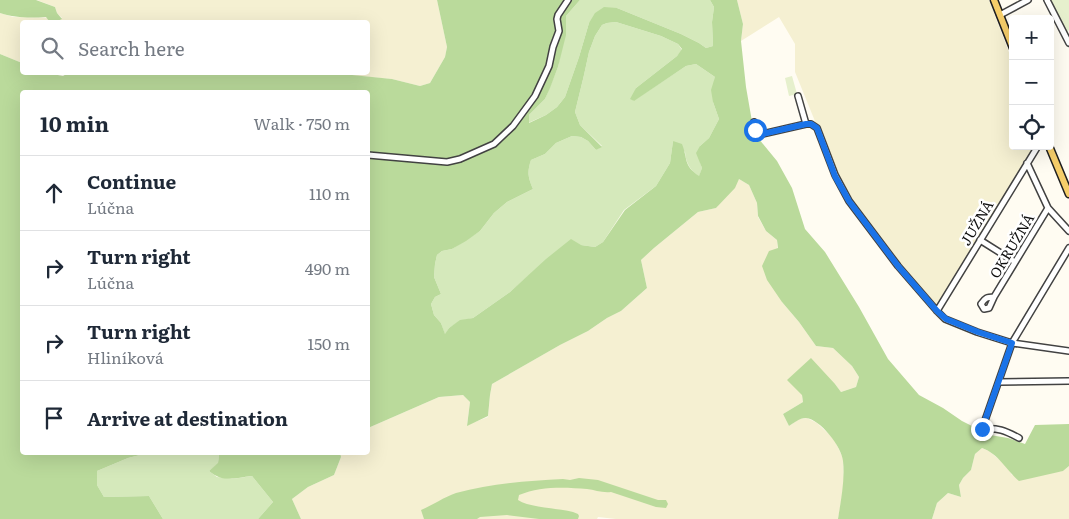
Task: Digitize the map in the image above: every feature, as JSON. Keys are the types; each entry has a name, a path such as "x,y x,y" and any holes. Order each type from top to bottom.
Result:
{"main road":[{"path":"994,0 1009,38"},
{"path":"1051,150 1069,194"}],"street":[{"path":"370,155 447,162 494,144 513,126 535,96 549,66 558,31 558,15 568,0"},
{"path":"1000,16 1028,0"},
{"path":"1047,0 1069,42"},
{"path":"798,96 806,124"},
{"path":"754,122 755,130 762,134 806,124 811,124 817,128 835,176 849,201 898,266 946,319 1012,343 1069,350"},
{"name":"JUŽNÁ","path":"937,311 1035,150"},
{"path":"1027,163 1048,208 1069,230"},
{"name":"OKRUŽNÁ","path":"994,297 1048,208"},
{"path":"980,240 1015,262"},
{"path":"1019,438 1004,430 982,429 1012,343 1069,248"},
{"path":"999,382 1069,381"}],"shaded area":[{"path":"37,0 437,0 447,47 445,57 430,83 420,86 392,79 345,75 370,75 370,20 20,20 20,62 0,54 0,13 13,17 62,18 57,13 55,7"},
{"path":"737,0 989,0 1009,52 1009,150 1033,150 937,306 897,263 847,193 834,168 795,72 795,44 779,17 741,41 743,24"},
{"path":"739,179 749,185 757,203 758,217 766,231 777,240 782,302 816,346 833,348 852,366 859,377 856,387 841,392 835,384 802,395 803,402 783,414 789,426 799,419 807,418 817,423 834,439 843,458 844,485 838,519 616,519 598,517 597,519 301,519 292,499 308,487 334,475 340,455 370,455 370,427 439,397 463,395 470,402 467,425 488,417 492,384 621,311 647,288 641,260 698,212 716,208"},
{"path":"982,448 989,451 1007,466 1012,475 1063,471 1069,466 1069,519 932,519 937,503 948,493 961,497 959,485 971,470 975,454"}],"green space":[{"path":"0,0 36,0 55,7 62,19 48,20 46,17 23,17 0,13"},
{"path":"437,0 580,0 566,16 566,35 558,67 545,99 529,115 529,123 546,115 557,107 565,97 589,23 595,13 604,7 617,8 681,34 706,48 713,46 712,22 714,7 710,0 737,0 743,24 741,41 754,133 777,161 792,188 805,229 825,252 888,359 919,395 962,421 990,435 1008,438 1025,444 1035,425 1069,424 1069,466 1063,471 1019,481 998,458 982,448 975,454 971,470 959,485 961,497 948,493 937,503 932,519 838,519 843,483 842,455 835,442 818,423 806,418 789,426 783,414 803,402 802,395 787,380 811,358 841,392 856,387 859,377 852,366 833,348 816,346 767,280 762,266 769,251 778,248 777,240 766,231 758,216 757,203 749,185 739,179 735,188 716,208 698,212 641,260 647,288 621,311 492,384 488,416 467,426 470,402 463,395 439,397 370,427 370,90 20,90 20,455 140,455 97,471 97,485 104,497 149,496 163,519 0,519 0,54 20,62 20,75 352,75 392,79 420,86 430,83 445,57 447,47","holes":["616,22 661,36 678,44 682,49 677,56 636,88 630,99 634,101 686,66 696,64 715,77 711,90 719,119 709,138 700,146 696,153 702,168 699,176 688,165 682,144 673,141 670,163 656,186 625,210 603,242 595,247 581,245 571,239 510,292 473,318 460,320 449,328 445,334 441,323 434,315 431,304 435,297 441,294 434,277 437,255 466,241 480,231 494,213 507,202 533,189 529,174 531,160 545,154 556,143 572,136 581,137 588,141 596,150 602,147 580,125 575,112 589,52 595,36 602,25"]},
{"path":"580,0 710,0 714,7 712,22 713,46 706,48 681,34 617,8 589,23 565,97 557,107 546,115 528,123 529,115 545,99 558,67 566,16"},
{"path":"1049,0 1069,0 1069,30 1067,32"},
{"path":"616,22 661,36 678,44 682,50 636,88 633,101 686,66 696,64 715,77 713,102 719,119 709,138 700,146 702,168 699,177 689,166 685,152 673,141 670,163 656,186 624,210 603,242 595,247 581,245 527,277 510,292 473,318 460,321 449,328 445,335 441,323 434,315 431,304 435,297 441,294 434,277 437,255 442,251 452,249 480,231 494,213 507,202 533,189 529,175 531,160 545,154 556,143 572,136 581,137 588,141 596,150 602,146 580,125 575,112 589,52 595,36 602,25"},
{"path":"792,76 797,94 789,96 785,78"},
{"path":"140,455 219,455 218,464 209,471 217,477 232,479 252,476 273,502 258,519 163,519 149,496 104,497 97,485 97,471"},
{"path":"219,455 341,455 341,457 334,475 308,487 292,499 301,519 258,519 273,502 252,476 224,478 214,475 209,471 218,463"},
{"path":"579,478 598,480 658,500 666,500 668,504 666,508 656,507 611,492 561,488 527,492 519,495 518,500 523,503 573,512 578,514 578,519 539,519 507,515 480,517 477,519 424,519 421,510 456,493 482,487"}],"route":[{"path":"755,130 762,134 806,124 811,124 817,128 835,176 849,201 922,295 946,319 1012,343 982,429"}]}
